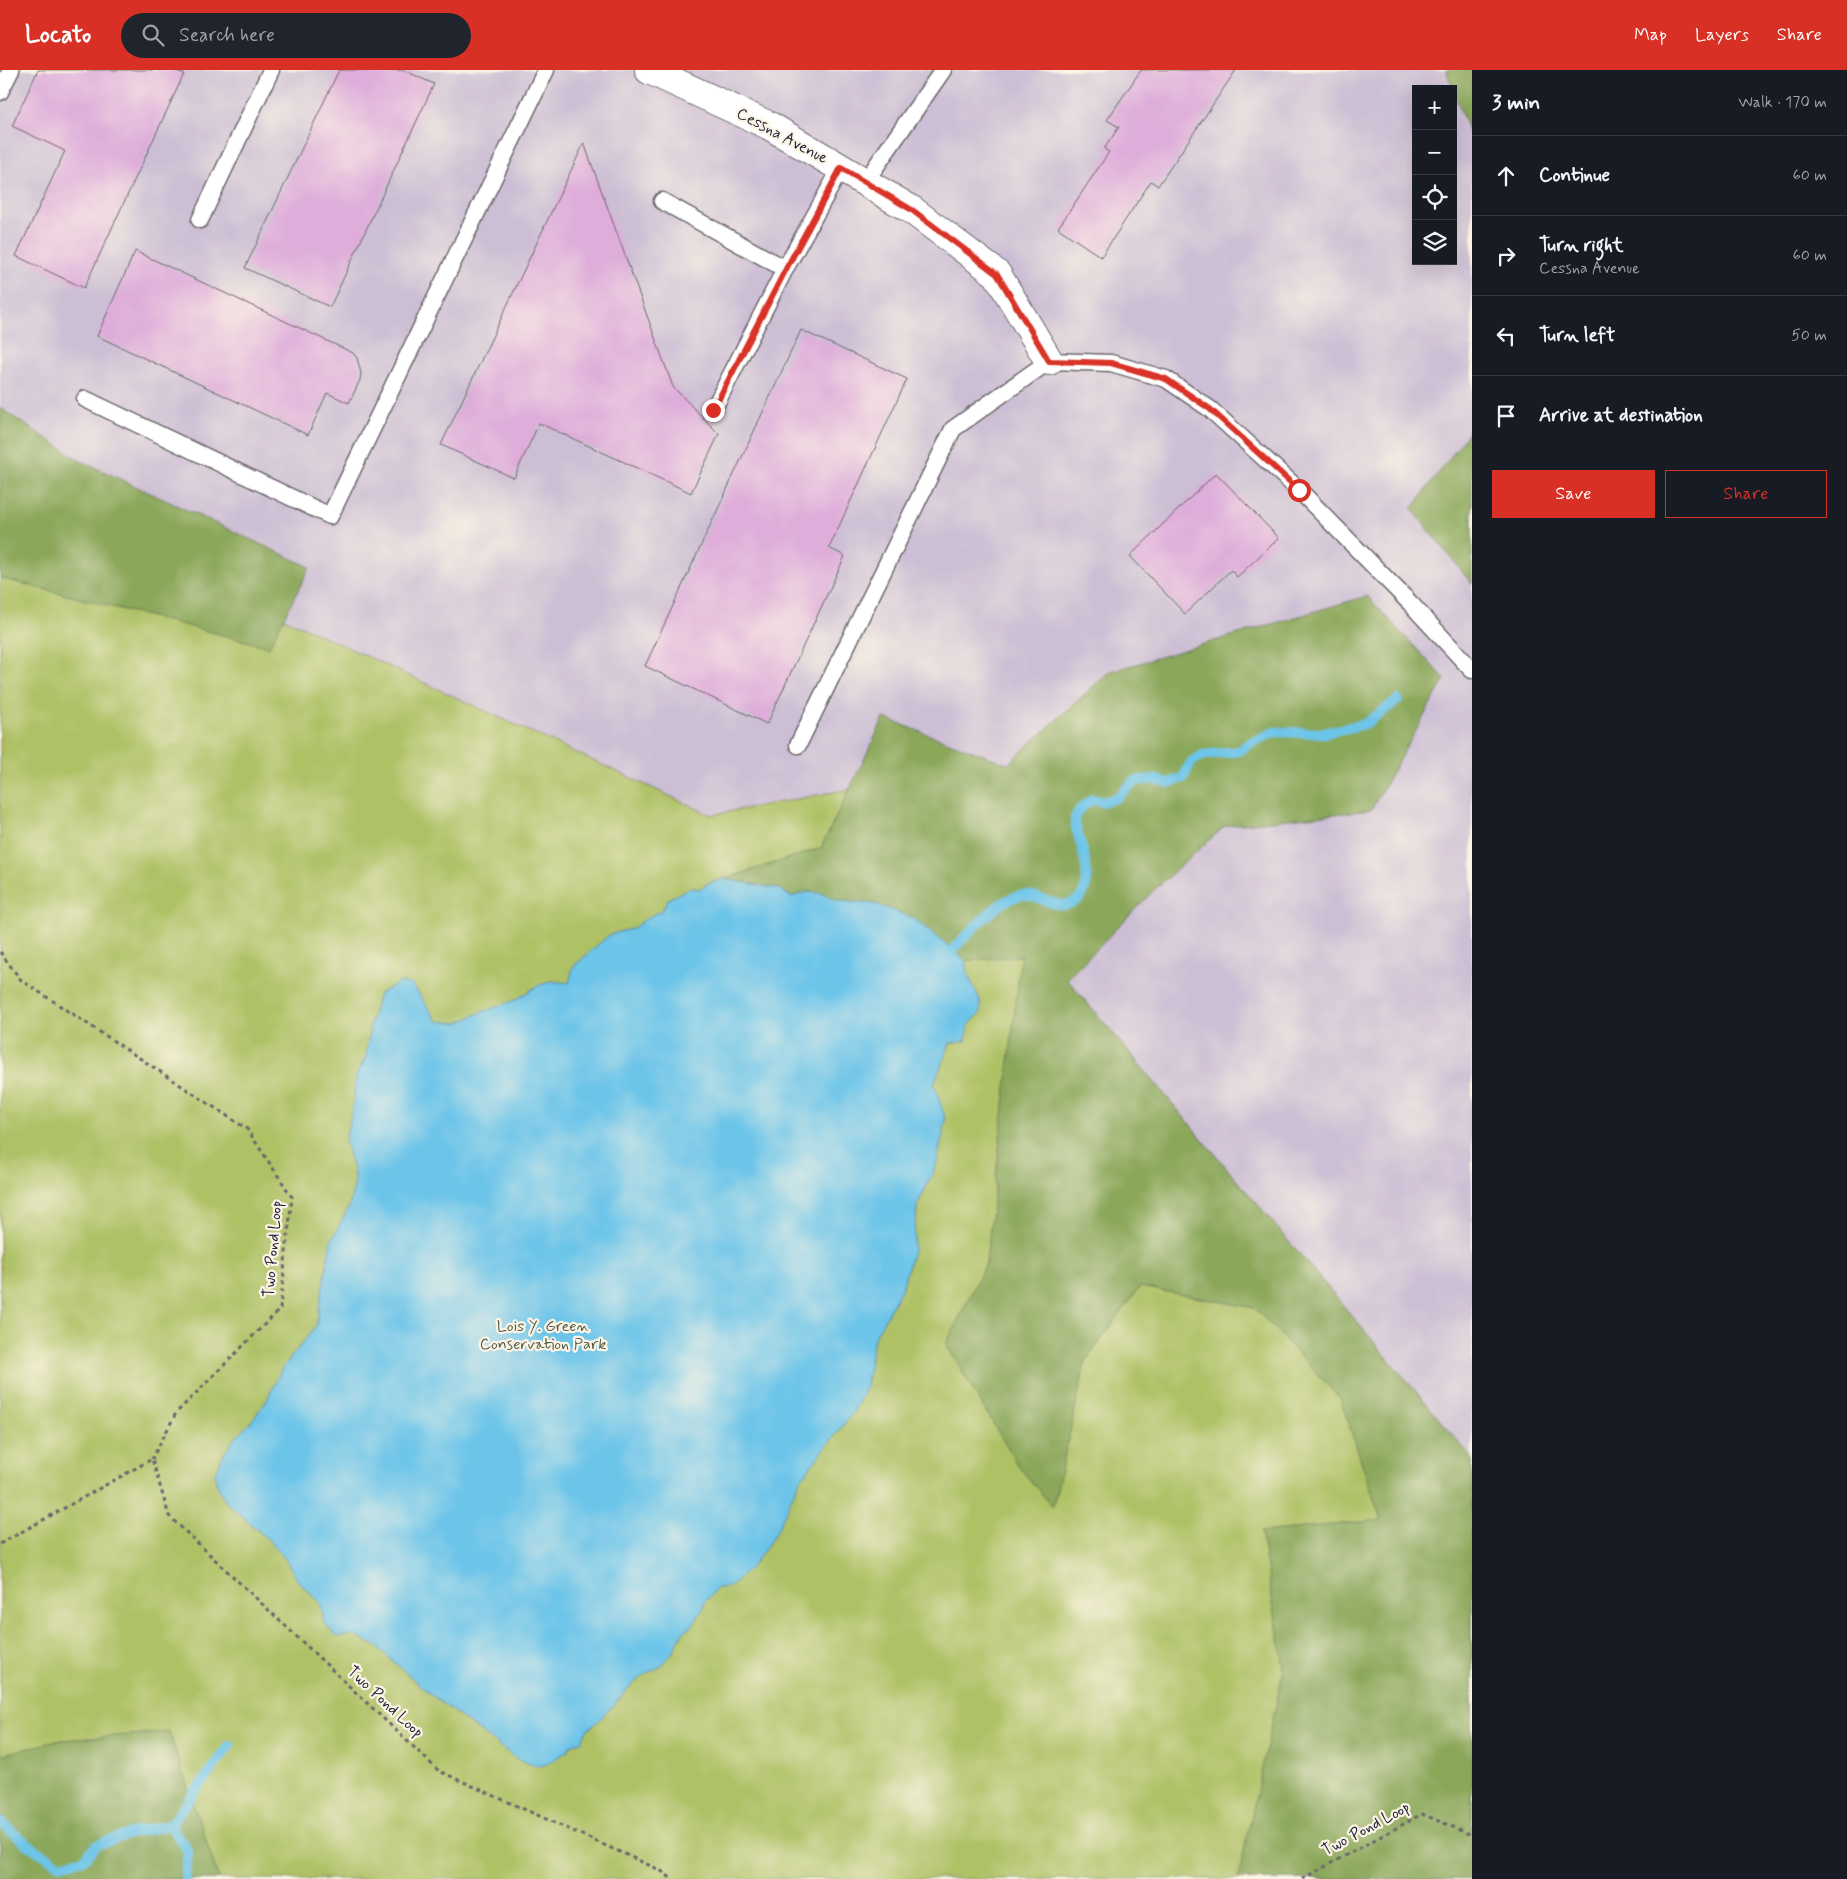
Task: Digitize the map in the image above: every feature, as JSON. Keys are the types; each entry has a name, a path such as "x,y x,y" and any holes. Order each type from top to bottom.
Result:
{"street":[{"name":"Cessna Avenue","path":"649,70 770,126 912,210 997,274 1049,361"}],"lane":[{"path":"0,92 11,70"},
{"path":"200,220 271,70"},
{"path":"84,399 330,516 546,70"},
{"path":"865,182 943,70"},
{"path":"713,410 841,168"},
{"path":"662,201 786,269"},
{"path":"798,744 953,429 1049,361 1111,363 1166,379 1210,409 1299,490 1411,604 1472,670"}],"path":[{"name":"Two Pond Loop","path":"0,952 21,980 247,1129 292,1197 280,1309 176,1413 152,1460 169,1516 439,1771 660,1870 672,1879"},
{"path":"0,1544 152,1460"},
{"name":"Two Pond Loop","path":"1302,1879 1422,1814 1472,1834"}],"shaded area":[{"path":"0,70 1446,70 1452,85 1412,85 1412,265 1457,265 1457,100 1472,142 1472,428 1412,509 1472,584 1472,1458 1067,979 1154,890 1225,826 1371,810 1109,672 1008,764 884,718 850,789 711,815 283,618 310,567 79,460 0,408"}],"green space":[{"path":"1446,70 1472,70 1472,142 1457,100 1457,85 1451,85"},
{"path":"0,408 79,460 310,567 269,647 0,578"},
{"path":"1472,428 1472,584 1412,509"},
{"name":"Lois Y. Green Conservation Park","path":"0,487 711,815 850,789 821,848 799,856 1021,956 1067,979 1472,1458 1472,1879 0,1879"},
{"path":"1367,596 1445,679 1371,810 1225,826 1154,890 1067,979 1472,1458 1472,1879 1238,1879 1284,1668 1261,1532 1381,1520 1340,1398 1255,1308 1140,1287 1086,1360 1053,1507 1019,1467 946,1344 986,1263 1021,956 965,961 939,939 875,904 839,901 820,893 807,892 791,897 779,889 724,879 821,848 884,718 1008,764 1109,672"},
{"path":"169,1732 219,1879 0,1879 0,1755 61,1740"}],"water":[{"path":"724,879 779,889 791,897 807,892 820,893 839,901 875,904 911,917 953,949 965,961 968,975 980,1000 981,1012 968,1026 966,1041 950,1043 934,1084 946,1120 936,1166 917,1206 913,1251 902,1288 874,1338 866,1386 854,1411 798,1483 777,1531 764,1550 749,1569 729,1587 717,1588 705,1602 703,1609 692,1626 683,1632 671,1655 661,1666 645,1674 628,1688 616,1703 588,1729 582,1740 570,1746 569,1750 547,1764 540,1766 530,1764 514,1757 431,1695 376,1646 353,1635 337,1637 324,1623 320,1602 298,1581 286,1560 272,1543 225,1501 216,1482 215,1473 224,1454 236,1437 250,1423 267,1400 281,1370 316,1326 331,1241 349,1207 354,1187 354,1173 345,1141 352,1111 356,1076 366,1056 370,1025 379,994 400,982 413,985 437,1021 458,1023 515,1000 537,986 552,981 569,983 573,967 609,935 633,928 661,911 668,899 689,888 699,889 709,883"}],"building":[{"path":"38,70 175,70 184,74 84,288 16,256 65,151 12,126"},
{"path":"339,70 403,70 434,84 330,307 245,268"},
{"path":"1141,70 1236,70 1158,186 1151,181 1101,257 1058,228 1109,152 1104,149 1119,127 1107,120"},
{"path":"584,143 673,387 719,434 691,493 539,423 514,478 441,445"},
{"path":"135,251 353,353 357,358 361,373 360,380 349,403 327,393 308,435 97,336"},
{"path":"801,330 907,379 829,548 845,556 767,724 645,666"},
{"path":"1216,473 1279,538 1237,577 1231,570 1185,614 1130,556"}],"waterway":[{"path":"953,949 1003,902 1022,895 1029,895 1063,905 1070,904 1082,895 1085,887 1086,870 1075,819 1079,810 1092,799 1102,802 1116,798 1135,781 1153,779 1168,783 1183,778 1191,762 1203,755 1239,751 1248,744 1274,732 1324,733 1365,724 1398,700"},
{"path":"170,1825 230,1745"},
{"path":"0,1822 27,1844 60,1865 84,1859 97,1845 132,1833 170,1825 188,1851 185,1879"}],"route":[{"path":"713,410 841,168 912,210 997,274 1049,361 1111,363 1166,379 1210,409 1299,490"}]}
